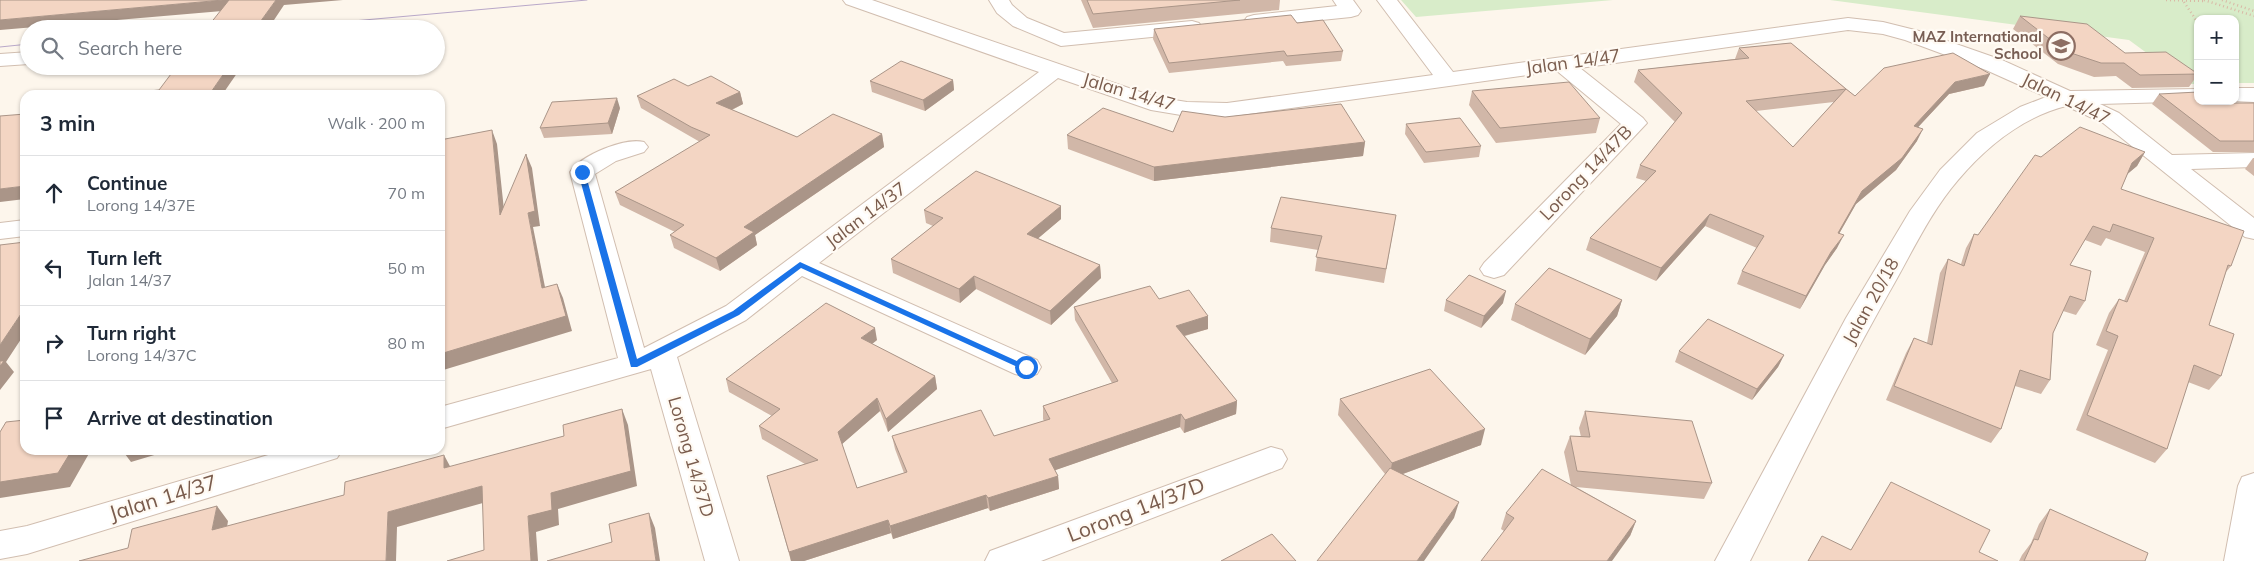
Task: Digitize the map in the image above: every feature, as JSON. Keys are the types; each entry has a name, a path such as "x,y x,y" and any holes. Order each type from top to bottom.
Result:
{"street":[{"path":"999,0 1004,9 1020,22 1061,40 1352,11 1343,0"},
{"path":"1387,0 1448,80"},
{"name":"Jalan 14/47","path":"864,1 1151,103 1206,110 1227,110 1848,24 1867,26 1912,35 1994,65 2111,118 2254,232"},
{"path":"0,60 20,59"},
{"name":"Lorong 14/47B","path":"1494,269 1635,123 1562,64"},
{"name":"Jalan 14/37","path":"445,417 648,359 736,313 1055,70"},
{"path":"2239,95 2254,95"},
{"path":"2070,98 2194,96"},
{"name":"Jalan 20/18","path":"1732,561 1860,318 1919,216 1949,175 1985,138 2028,112 2046,104 2070,98"},
{"name":"Lorong 14/37D","path":"636,147 606,156 582,172 722,561"},
{"path":"2168,162 2254,160"},
{"path":"0,231 20,229"},
{"path":"800,265 1026,367"},
{"name":"Jalan 14/37","path":"0,546 27,540 246,462 293,455"},
{"name":"Lorong 14/37D","path":"1002,561 1271,459"},
{"path":"2241,561 2254,486"}],"path":[{"path":"2166,0 2184,2 2206,0 2254,16"},
{"path":"2222,0 2254,11"},
{"path":"2184,2 2194,17"}],"green space":[{"path":"1401,0 1613,0 1416,17"},
{"path":"1830,0 2254,0 2254,83 2239,83 2239,15 2194,15 2194,84 2189,84 2129,40"}],"building":[{"path":"0,0 223,0 0,20"},
{"path":"229,0 276,0 262,20 213,20"},
{"path":"1087,0 1240,0 1093,14"},
{"path":"1291,15 1297,23 1323,20 1343,51 1287,56 1284,51 1169,63 1154,29"},
{"path":"2020,16 2087,24 2125,53 2166,52 2194,71 2194,74 2140,75 2124,63 2101,63 2065,51"},
{"path":"1791,43 1855,96 1884,68 1953,53 1990,74 1955,82 1914,126 1923,129 1902,158 1862,191 1838,233 1844,235 1831,252 1806,296 1742,271 1764,236 1710,214 1661,268 1590,238 1656,171 1640,165 1682,113 1638,70 1749,58 1739,48","holes":["1846,89 1793,147 1746,101"]},
{"path":"901,61 953,80 923,100 870,81"},
{"path":"170,75 223,75 212,90 159,90"},
{"path":"711,76 740,92 716,103 797,137 833,114 882,134 744,227 754,232 716,258 670,235 684,225 615,192 710,135 691,127 637,96 674,79 688,86"},
{"path":"1569,82 1600,118 1500,128 1472,91"},
{"path":"2194,92 2194,105 2254,103 2254,141 2220,141 2159,94"},
{"path":"617,98 608,123 540,128 552,102"},
{"path":"1341,104 1365,142 1154,167 1067,135 1103,108 1173,132 1182,111 1225,117"},
{"path":"20,114 20,187 0,189 0,116"},
{"path":"1460,118 1481,146 1426,152 1406,124"},
{"path":"2080,127 2145,152 2132,163 2121,189 2244,231 2231,266 2228,265 2209,325 2234,334 2221,376 2194,365 2167,449 2087,415 2118,336 2106,331 2119,299 2127,302 2154,238 2113,224 2110,232 2093,226 2070,265 2091,271 2085,301 2070,296 2053,333 2050,380 2020,370 2001,429 1894,386 1914,338 1932,345 1948,259 1964,266 1974,234 1978,235 2035,155 2041,157"},
{"path":"492,130 500,215 526,154 535,211 528,213 542,288 557,284 566,316 445,352 445,139"},
{"path":"976,171 1061,206 1027,234 1100,265 1050,311 974,276 959,289 891,259 943,218 924,210"},
{"path":"1281,197 1396,215 1386,269 1316,257 1322,236 1271,228"},
{"path":"20,243 20,315 0,345 0,245"},
{"path":"1549,268 1622,300 1590,339 1515,304"},
{"path":"1469,275 1506,291 1484,316 1446,300"},
{"path":"1150,286 1159,299 1189,290 1208,316 1176,326 1237,401 1185,420 1181,414 1049,459 1058,476 988,498 986,495 890,526 888,520 789,552 767,476 818,460 759,426 780,409 726,379 826,303 875,328 861,338 935,376 886,419 877,398 838,432 857,488 907,472 892,436 981,410 994,436 1050,419 1043,406 1118,381 1074,307"},
{"path":"1708,319 1784,355 1757,389 1679,351"},
{"path":"1430,369 1485,429 1392,463 1340,399"},
{"path":"622,409 631,471 551,493 552,510 528,516 531,561 447,561 484,550 482,486 388,512 386,561 79,561 128,548 132,529 217,506 212,530 344,495 345,482 444,455 444,468 564,436 563,425"},
{"path":"1585,411 1692,421 1712,483 1577,471 1570,436 1590,437"},
{"path":"20,421 20,455 69,455 58,473 0,482 0,432 6,422"},
{"path":"1390,468 1459,502 1417,561 1317,561"},
{"path":"1542,469 1636,521 1607,561 1481,561 1514,518 1506,513"},
{"path":"1891,482 1990,530 1979,552 1998,561 1808,561 1822,536 1851,550"},
{"path":"2050,509 2148,553 2145,561 2024,561 2034,539 2038,540"},
{"path":"649,513 656,561 547,561 612,542 609,524"},
{"path":"1272,534 1296,561 1221,561"}],"tram line":[{"path":"364,20 587,0"},
{"path":"0,47 20,45"}],"place":[{"name":"MAZ International School","path":"2061,46"}],"route":[{"path":"582,172 634,364 661,353 736,313 800,265 1026,367"}]}
